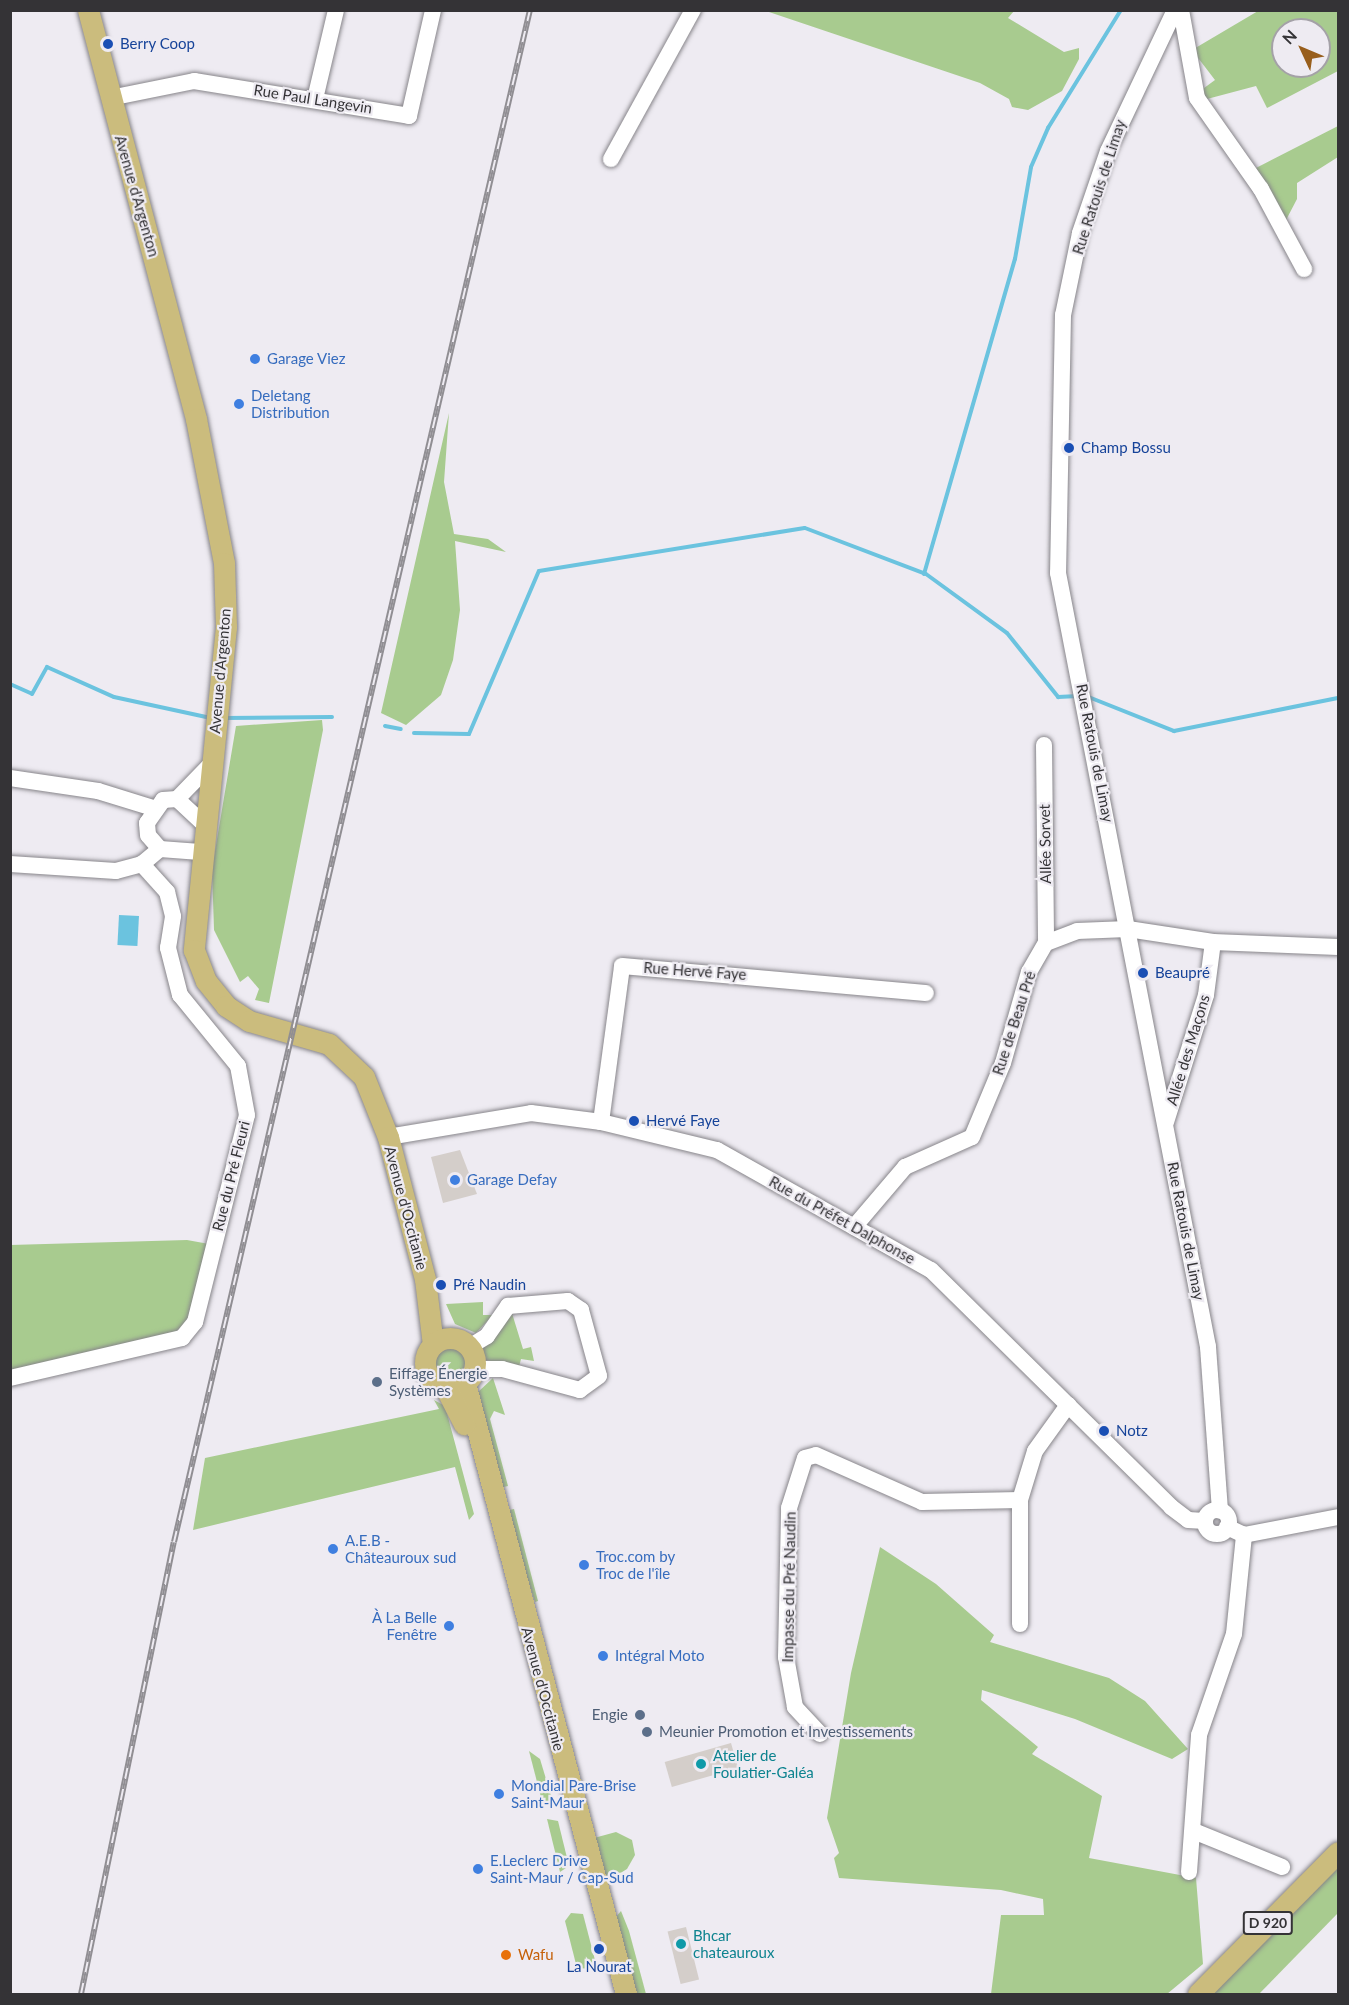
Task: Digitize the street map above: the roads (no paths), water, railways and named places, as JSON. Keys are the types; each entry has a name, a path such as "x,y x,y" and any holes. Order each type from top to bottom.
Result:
{"main road":[{"name":"Avenue d'Argenton","path":"88,10 196,419 220,533 226,627 200,852 194,951 206,981 226,1006 249,1021 343,1052 364,1077 388,1137"},
{"name":"Avenue d'Occitanie","path":"388,1137 425,1279 433,1345 426,1372 461,1380"},
{"name":"Avenue d'Occitanie","path":"425,1279 461,1343 461,1416 616,1995"},
{"path":"433,1345 461,1343"},
{"name":"Avenue d'Occitanie","path":"461,1380 626,1995"},
{"name":"D 920","path":"1198,1995 1338,1852"}],"street":[{"path":"315,99 336,10"},
{"name":"Rue Paul Langevin","path":"110,98 194,81 409,116 434,10"},
{"path":"611,159 693,10"},
{"name":"Rue Ratouis de Limay","path":"1175,10 1108,151 1080,233 1062,315 1058,573 1083,684 1209,1347 1220,1511 1227,1527"},
{"path":"1180,10 1197,98 1261,189 1304,269"},
{"name":"Allée Sorvet","path":"1044,745 1046,943"},
{"path":"10,778 98,791 153,808 177,799 212,763"},
{"path":"177,799 204,824"},
{"path":"153,808 148,835 160,849"},
{"path":"10,864 116,872 142,864 160,849 200,852"},
{"name":"Rue du Pré Fleuri","path":"10,1378 182,1338 195,1322 247,1115 238,1066 180,995 168,948 173,916 167,892 142,864"},
{"path":"1046,943 1077,931 1128,929 1213,942 1338,947"},
{"name":"Allée des Maçons","path":"1166,1123 1206,996 1213,942"},
{"name":"Rue de Beau Pré","path":"854,1227 905,1167 972,1137 1003,1063 1029,972 1046,943"},
{"name":"Rue Hervé Faye","path":"601,1122 622,966 926,993"},
{"name":"Rue du Préfet Dalphonse","path":"388,1137 531,1113 601,1122 717,1149 931,1270 1171,1507 1188,1520 1205,1521 1215,1534 1227,1527"},
{"path":"461,1343 487,1336 508,1306 568,1301 581,1310 599,1376 580,1390 502,1370 461,1380"},
{"path":"1020,1624 1020,1500 1035,1450 1068,1405"},
{"name":"Impasse du Pré Naudin","path":"820,1734 801,1720 788,1683 791,1500 802,1464 811,1454 922,1502 1020,1500"},
{"path":"1205,1521 1220,1511"},
{"path":"1227,1527 1244,1534 1338,1517"},
{"path":"1189,1872 1196,1832 1199,1735 1234,1634 1244,1534"},
{"path":"1196,1832 1282,1867"}],"water":[{"path":"119,915 139,916 137,946 117,945"}],"waterway":[{"path":"924,574 1015,259 1031,167 1048,128 1121,10"},
{"path":"414,733 469,734 539,571 805,528 926,574 1007,633 1058,697 1078,696"},
{"path":"10,684 32,694 47,667 114,697 211,718"},
{"path":"1086,696 1174,731 1338,698"},
{"path":"224,718 332,717"},
{"path":"385,726 401,729"}],"railway":[{"path":"81,1994 174,1542 530,10"}],"place":[{"name":"Berry Coop","path":"108,44"},
{"name":"Garage Viez","path":"255,359"},
{"name":"Deletang Distribution","path":"239,404"},
{"name":"Champ Bossu","path":"1069,448"},
{"name":"Beaupré","path":"1143,973"},
{"name":"Hervé Faye","path":"634,1121"},
{"name":"Garage Defay","path":"455,1180"},
{"name":"Pré Naudin","path":"441,1285"},
{"name":"Eiffage Énergie Systèmes","path":"377,1382"},
{"name":"Notz","path":"1104,1431"},
{"name":"A.E.B - Châteauroux sud","path":"333,1549"},
{"name":"Troc.com by Troc de l'île","path":"584,1565"},
{"name":"À La Belle Fenêtre","path":"449,1626"},
{"name":"Intégral Moto","path":"603,1656"},
{"name":"Engie","path":"640,1715"},
{"name":"Meunier Promotion et Investissements","path":"647,1732"},
{"name":"Atelier de Foulatier-Galéa","path":"701,1764"},
{"name":"Mondial Pare-Brise Saint-Maur","path":"499,1794"},
{"name":"E.Leclerc Drive Saint-Maur / Cap-Sud","path":"478,1869"},
{"name":"Bhcar chateauroux","path":"681,1944"},
{"name":"La Nourat","path":"599,1949"},
{"name":"Wafu","path":"506,1955"}]}
